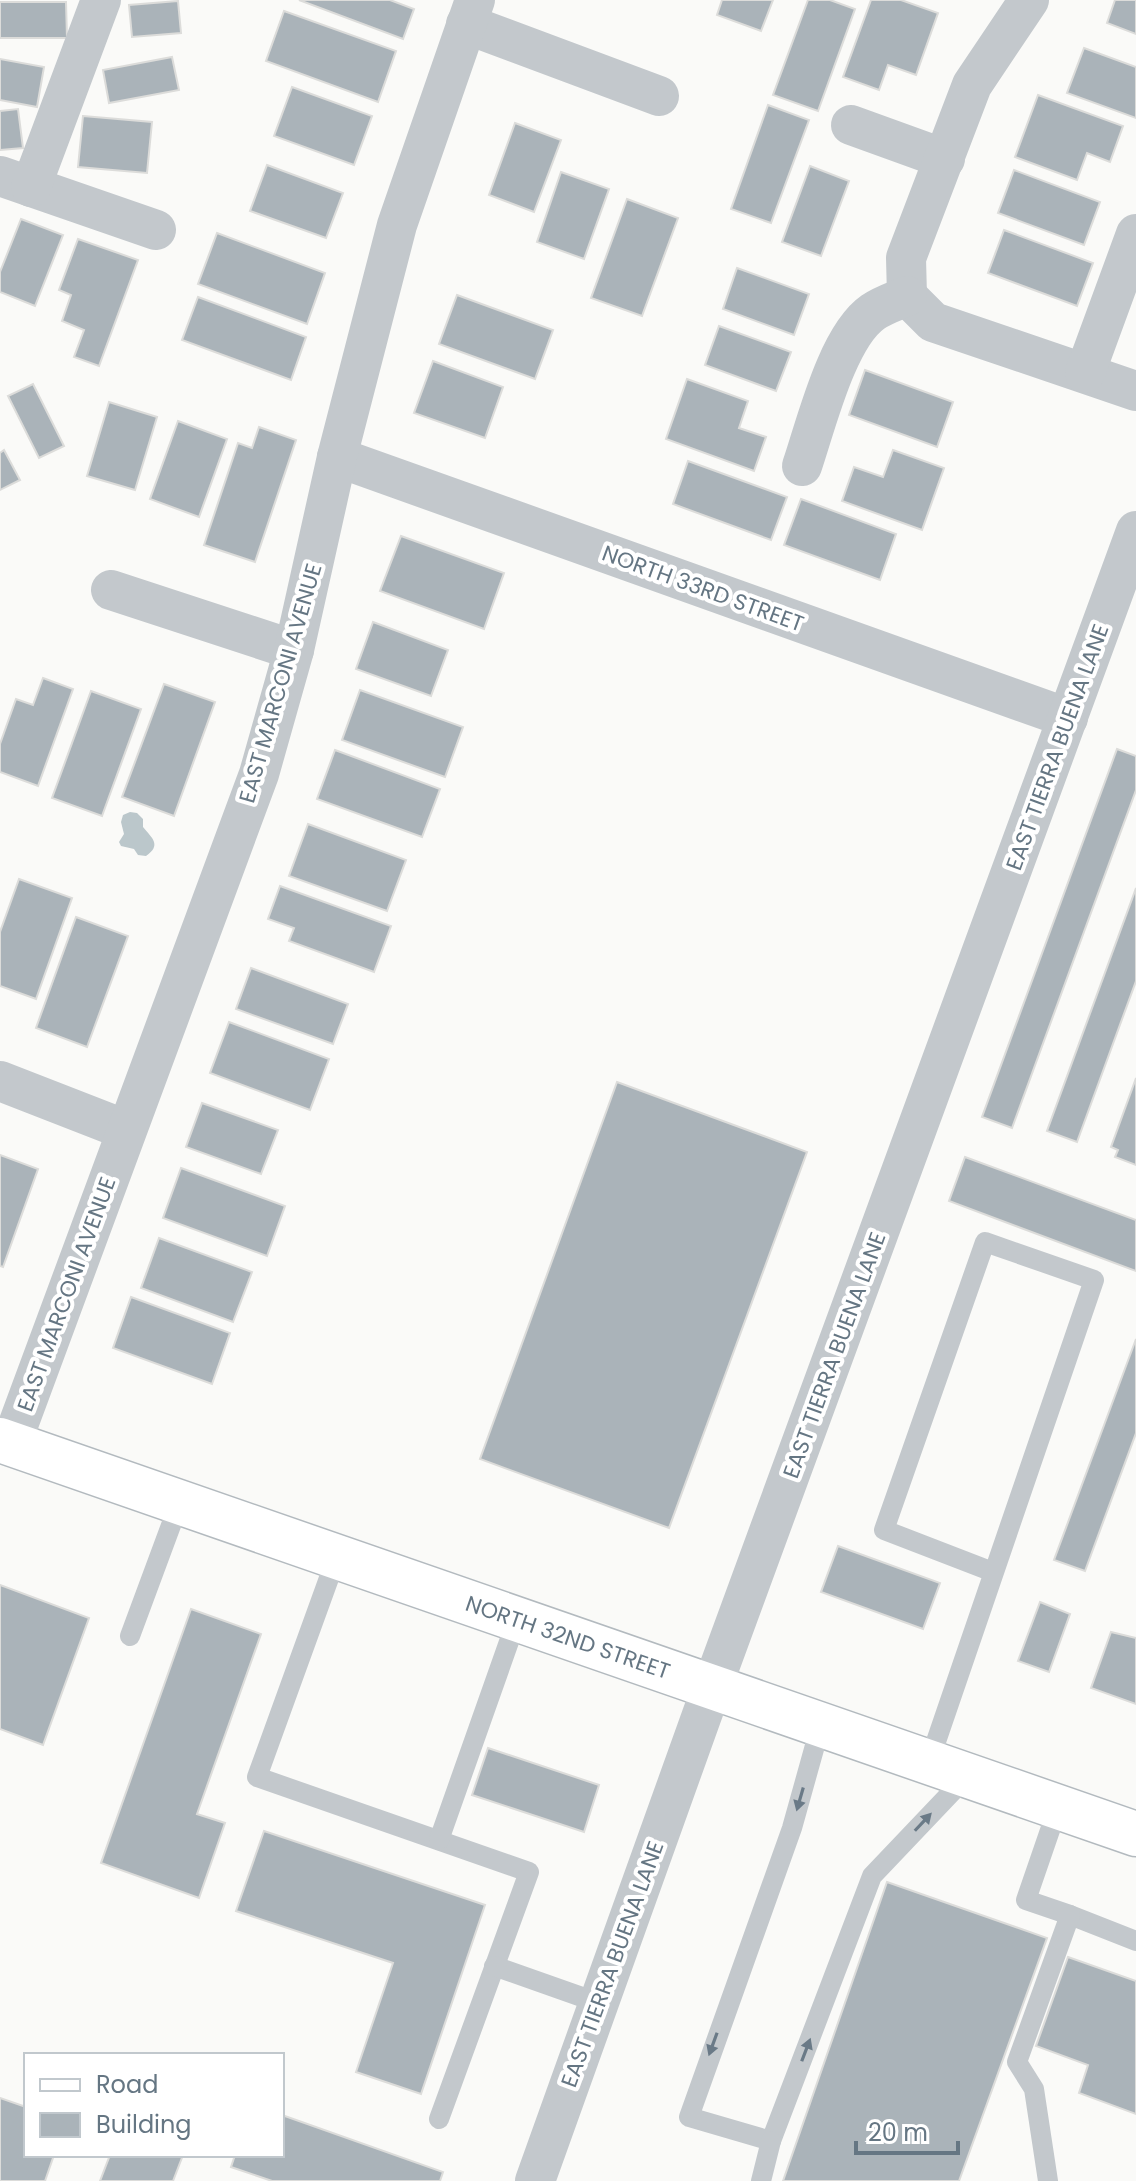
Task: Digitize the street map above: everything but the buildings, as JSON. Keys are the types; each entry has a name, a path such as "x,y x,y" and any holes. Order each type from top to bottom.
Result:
{"main road":[{"name":"NORTH 32ND STREET","path":"6,1442 1136,1834"}],"street":[{"path":"101,0 15,182 156,230"},
{"path":"1029,0 972,85 906,258 907,296 933,322 1136,391"},
{"path":"471,12 659,96"},
{"name":"EAST MARCONI AVENUE","path":"6,1442 259,774 294,650 337,457 397,225 471,12"},
{"path":"851,125 945,159"},
{"path":"1085,373 1136,234"},
{"path":"802,466 835,367 848,342 871,313 907,296"},
{"name":"NORTH 33RD STREET","path":"337,457 1068,718"},
{"name":"EAST TIERRA BUENA LANE","path":"535,2181 712,1687 1136,531"},
{"path":"111,590 294,650"},
{"path":"0,1081 126,1130"}],"lane":[{"path":"761,2181 771,2141 872,1876 948,1769 993,1572 1094,1280 985,1242 884,1530 993,1572"},
{"path":"130,1636 180,1501"},
{"path":"337,1556 257,1777 529,1872 439,2119"},
{"path":"439,1840 517,1619"},
{"path":"771,2141 689,2117 792,1828 821,1724"},
{"path":"1058,1807 1026,1900 1136,1941"},
{"path":"1048,2181 1034,2089 1017,2062 1070,1915"},
{"path":"494,1966 599,2003"}],"shaded area":[{"path":"137,813 143,819 143,827 154,842 154,848 146,856 138,855 134,849 121,846 119,842 124,834 123,815"}]}
